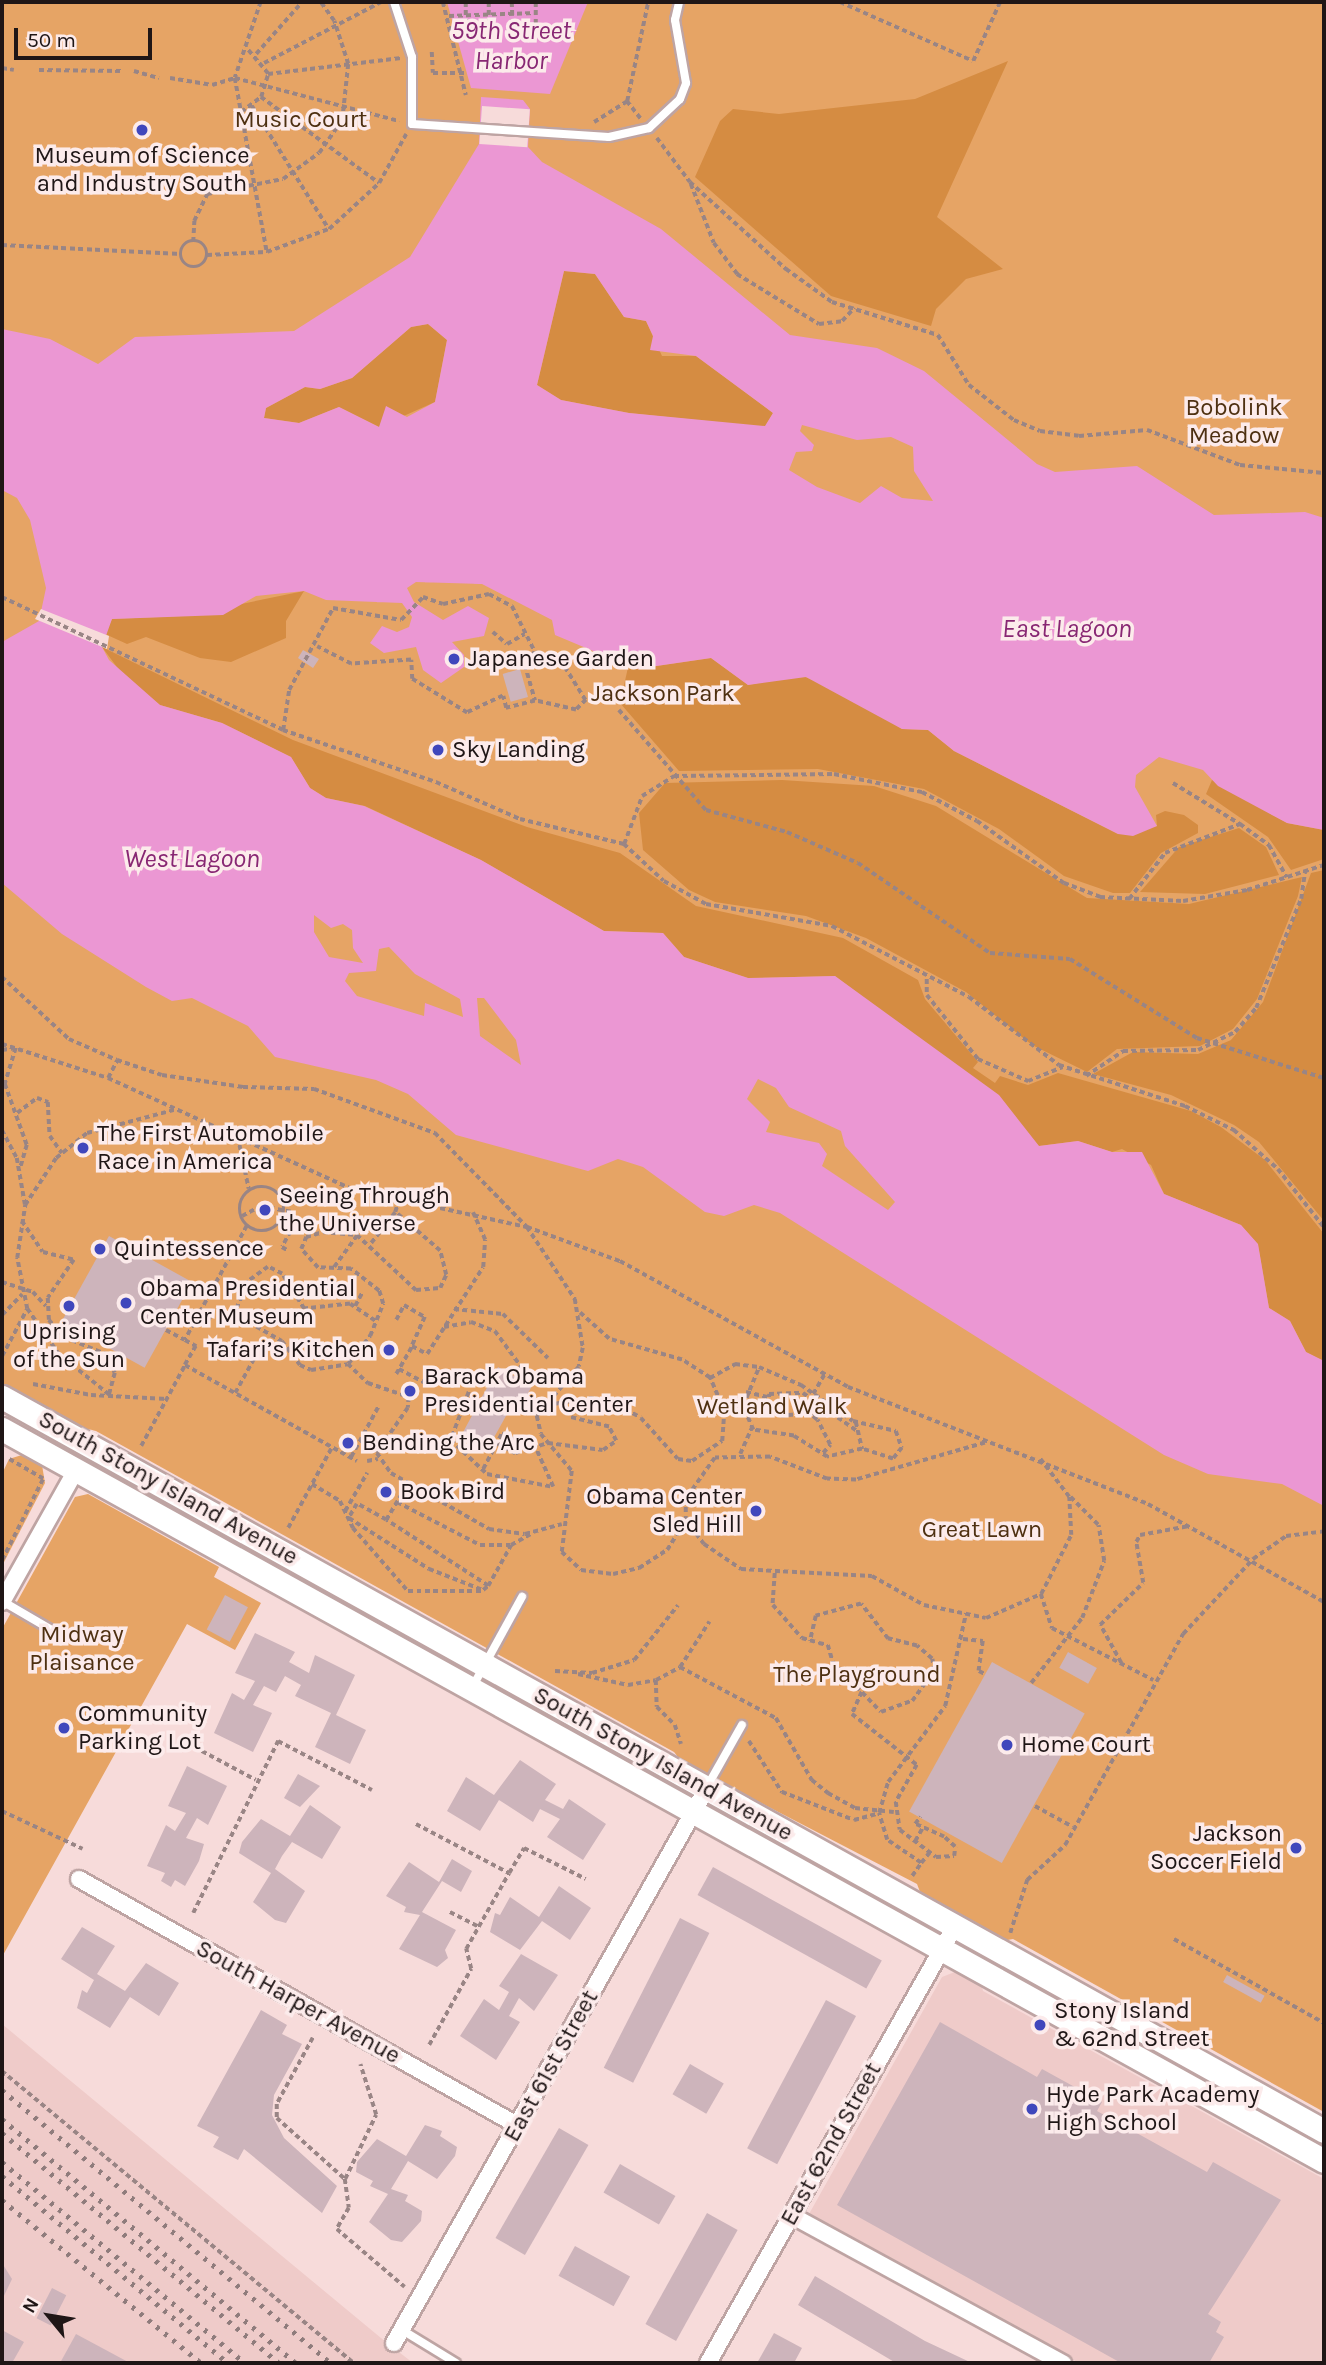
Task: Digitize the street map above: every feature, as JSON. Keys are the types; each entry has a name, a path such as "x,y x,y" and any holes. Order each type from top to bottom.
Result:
{"main road":[{"path":"5,1431 12,1403"},
{"name":"South Stony Island Avenue","path":"12,1403 1324,2131"},
{"name":"South Stony Island Avenue","path":"5,1431 1324,2161"}],"street":[{"path":"2,1601 76,1470"},
{"name":"East 61st Street","path":"398,2336 707,1788"},
{"name":"South Harper Avenue","path":"79,1879 517,2125"},
{"name":"East 62nd Street","path":"708,2363 955,1926"},
{"path":"791,2215 1041,2358 1063,2363"}],"lane":[{"path":"394,2 411,56 412,124 609,137 649,128 669,114 686,83 675,20 679,2"},
{"path":"472,1688 522,1597"},
{"path":"2,1601 55,1632"},
{"path":"707,1788 742,1725"},
{"path":"398,2336 456,2363"}],"path":[{"path":"261,2 235,78 267,252"},
{"path":"256,54 302,2"},
{"path":"181,254 193,242 194,221 207,194 255,186 293,173 326,145 345,108 348,64 337,26 320,2"},
{"path":"264,63 381,2"},
{"path":"443,2 451,15 466,95"},
{"path":"466,2 467,37"},
{"path":"489,2 489,37"},
{"path":"512,2 513,37"},
{"path":"536,2 536,36"},
{"path":"585,125 627,102 648,2"},
{"path":"840,2 973,61 1000,2"},
{"path":"451,15 536,13"},
{"path":"242,112 261,97 268,74 264,63 246,48"},
{"path":"432,52 433,74 464,73"},
{"path":"268,74 411,56"},
{"path":"2,68 14,70"},
{"path":"39,71 122,71"},
{"path":"134,71 159,78"},
{"path":"2,245 181,254 193,267 207,255 267,252 329,229 379,183 412,124 235,78 212,85 170,78"},
{"path":"261,97 379,183"},
{"path":"627,102 690,182 786,269 832,302 938,335 969,385 1040,431 1147,430 1240,465 1324,473"},
{"path":"252,106 329,229"},
{"path":"690,182 714,243 737,274 819,324 842,321 854,308"},
{"path":"193,242 207,255"},
{"path":"283,730 289,690 317,648 333,608 365,617 407,615 420,600 443,604 489,594 512,606 535,652 565,667 586,701 576,710 535,701 506,708 503,696 466,715 412,679 411,660 351,664 317,648"},
{"path":"2,597 27,610 112,644 283,730 436,782 520,819 624,844 686,896 725,911 832,926 927,979 969,997 1062,1067 1185,1105 1234,1130 1278,1169 1324,1227"},
{"path":"2,603 10,601"},
{"path":"493,632 507,643 524,634"},
{"path":"535,652 525,665 535,701"},
{"path":"619,710 706,810 787,832 858,863 990,953 1070,960 1173,1027 1324,1078"},
{"path":"624,844 642,796 674,776 877,779 922,792 977,821 1064,883 1129,900 1183,901 1287,877 1324,865"},
{"path":"1173,783 1269,845 1287,877"},
{"path":"1129,900 1165,853 1240,824"},
{"path":"1086,1076 1131,1049 1177,1052 1218,1044 1256,1008 1301,899 1306,871"},
{"path":"2,977 69,1039 117,1060 216,1083 314,1089 435,1133 527,1227 578,1312 609,1339 682,1360 710,1378 724,1411 722,1441 712,1451 692,1461 678,1459 618,1405 590,1398 546,1405"},
{"path":"927,979 927,995 978,1059 1028,1082 1062,1067"},
{"path":"2,1044 108,1078 179,1108 349,1188 473,1213 527,1227 678,1288 824,1375 905,1414 1039,1458 1190,1525 1324,1602"},
{"path":"2,1050 16,1048"},
{"path":"16,1048 5,1084 17,1113 28,1153 20,1170"},
{"path":"108,1078 117,1060"},
{"path":"17,1113 37,1098 48,1102 50,1136 62,1153"},
{"path":"25,1205 62,1153 86,1133 179,1108"},
{"path":"2,1130 20,1170 25,1205 20,1286 27,1309 59,1355 109,1395"},
{"path":"238,1136 250,1189 242,1216 247,1226 270,1232 283,1208 279,1194 267,1185 250,1189"},
{"path":"2,1145 2,1181"},
{"path":"371,1243 395,1212 399,1199"},
{"path":"242,1216 261,1206 283,1208 295,1216 282,1247 288,1250"},
{"path":"220,1313 234,1314 282,1340 300,1365 311,1370 348,1364 383,1304 379,1291 351,1269 307,1262 301,1249 306,1237 358,1235 371,1243 416,1290 440,1288 446,1275 440,1251 395,1212"},
{"path":"412,1346 427,1354 486,1254 473,1213"},
{"path":"22,1221 43,1252 74,1260 46,1306"},
{"path":"185,1340 247,1226"},
{"path":"334,1266 358,1235"},
{"path":"234,1314 249,1281 268,1267 282,1274 304,1308 355,1306 375,1321"},
{"path":"2,1282 20,1286 46,1306 56,1332 98,1348 115,1364 109,1395"},
{"path":"355,1306 362,1293"},
{"path":"2,1315 22,1294"},
{"path":"396,1320 404,1306 425,1317 396,1374"},
{"path":"2,1356 27,1309"},
{"path":"454,1310 503,1314 548,1359"},
{"path":"200,1312 211,1319"},
{"path":"537,1416 579,1367 581,1327 578,1312"},
{"path":"444,1327 471,1322 495,1331 534,1384"},
{"path":"141,1446 196,1346 166,1330"},
{"path":"234,1393 256,1355"},
{"path":"348,1364 368,1383 406,1393"},
{"path":"710,1378 735,1364 760,1367 813,1394 856,1422 896,1431 903,1440 893,1459"},
{"path":"185,1365 357,1461"},
{"path":"760,1367 746,1392 745,1419 752,1427 794,1436 835,1458 862,1449 893,1459 903,1468"},
{"path":"400,1369 429,1385"},
{"path":"813,1394 824,1375"},
{"path":"33,1384 109,1395 167,1399"},
{"path":"414,1384 406,1393 408,1408 380,1445 379,1458 391,1473 489,1529 536,1532"},
{"path":"746,1392 768,1397 794,1390 818,1409 857,1431"},
{"path":"469,1392 451,1440 483,1469 554,1487 535,1447"},
{"path":"768,1397 781,1416 813,1417"},
{"path":"813,1417 822,1401"},
{"path":"513,1403 537,1416 548,1443 572,1471 572,1502 562,1524 559,1540 570,1563 613,1574 639,1568 667,1550 686,1520 687,1499 715,1458 739,1455 793,1462 827,1479 856,1480 988,1442"},
{"path":"351,1457 378,1407"},
{"path":"497,1443 508,1450 548,1443 603,1450 616,1441 609,1427 569,1417"},
{"path":"813,1417 830,1445 822,1453"},
{"path":"856,1422 862,1449"},
{"path":"739,1455 752,1427"},
{"path":"483,1469 502,1433 514,1440 508,1450"},
{"path":"288,1528 332,1447"},
{"path":"712,1451 715,1458"},
{"path":"367,1461 379,1458"},
{"path":"1031,1683 1056,1656 1082,1618 1104,1561 1098,1525 1069,1497 1039,1458"},
{"path":"2,1560 43,1479 9,1460"},
{"path":"345,1511 367,1474"},
{"path":"312,1485 345,1511 408,1591 440,1596 483,1590 512,1545 536,1532 562,1524"},
{"path":"386,1520 402,1493"},
{"path":"686,1520 720,1558 775,1573 838,1570 872,1576 924,1605 966,1614 1008,1613 1041,1594 1071,1535 1069,1497"},
{"path":"397,1502 467,1541 512,1545"},
{"path":"349,1518 357,1504 488,1586"},
{"path":"349,1518 429,1569 483,1590"},
{"path":"1121,1663 1100,1625 1143,1583 1136,1542 1140,1535 1190,1525"},
{"path":"1010,1933 1027,1880 1055,1858 1153,1680 1183,1634 1253,1559 1286,1536 1324,1531"},
{"path":"775,1573 773,1605 810,1641 828,1645 833,1662 881,1712 893,1710 926,1686 934,1663 917,1646 888,1639 861,1604 816,1616 810,1641"},
{"path":"1041,1594 1046,1619 1066,1638 1153,1680"},
{"path":"578,1674 610,1671 640,1656 678,1605"},
{"path":"921,1863 887,1840 879,1813 888,1782 909,1759 945,1706 963,1639 966,1614"},
{"path":"555,1671 628,1685 656,1680 680,1667 709,1622"},
{"path":"963,1639 983,1641 979,1671 985,1674"},
{"path":"1056,1656 1063,1660"},
{"path":"680,1667 765,1710 795,1743 812,1780 844,1805 879,1813"},
{"path":"656,1680 657,1707 681,1744"},
{"path":"862,1692 852,1714 917,1765 901,1786 894,1812 900,1830 930,1852 947,1860 955,1847 915,1824 920,1817"},
{"path":"752,1731 750,1752 782,1793 854,1819 894,1812"},
{"path":"193,1913 256,1780 278,1741 372,1790"},
{"path":"187,1743 256,1780"},
{"path":"778,1800 782,1793"},
{"path":"1035,1806 1073,1827"},
{"path":"2,1811 83,1849"},
{"path":"416,1824 509,1874"},
{"path":"915,1841 923,1827"},
{"path":"429,2045 471,1969 466,1950 524,1848 586,1879"},
{"path":"912,1876 930,1852"},
{"path":"450,1912 479,1927"},
{"path":"1174,1939 1324,2023"},
{"path":"313,2038 277,2104 277,2118 345,2179"},
{"path":"360,2064 376,2115 345,2179 349,2208 337,2229 405,2287"},
{"path":"2,2071 354,2363"}],"shaded area":[{"name":"Hyde Park Academy High School","path":"960,1970 981,1982 983,1991 1324,2179 1324,2363 1079,2363 809,2214 942,1977"},
{"path":"2,2024 381,2338 413,2363 2,2363"}],"green space":[{"name":"Jackson Park","path":"2,2 1324,2 1324,2112 1013,1939 1002,1941 922,1897 917,1884 682,1762 674,1752 96,1431 74,1426 2,1386"},
{"path":"1008,61 937,217 1003,269 966,279 936,309 931,326 831,296 695,177 720,121 733,109 779,114 915,99"},
{"path":"564,271 595,274 624,317 646,321 662,356 696,356 773,413 765,427 629,413 561,400 537,385"},
{"path":"428,324 447,340 435,402 379,427 339,407 299,423 264,418 266,408 305,387 320,389 352,378 411,327"},
{"path":"304,591 286,621 286,638 231,662 200,658 146,637 127,644 105,634 112,619 183,616"},
{"path":"102,647 293,740 527,827 620,853 696,906 843,938 918,980 925,999 978,1062 973,1068 995,1083 1000,1076 1028,1085 1058,1073 1191,1111 1221,1127 1265,1160 1324,1234 1324,1361 1306,1352 1290,1321 1269,1308 1258,1245 1241,1225 1164,1194 1151,1165 1122,1149 1112,1152 1078,1141 1039,1146 935,1052 835,976 748,978 684,957 663,933 604,931 481,860 365,806 326,798 310,788 291,757 222,723 160,705 125,678"},
{"path":"711,658 748,685 800,675 844,692 902,729 928,730 954,751 1118,834 1157,826 1156,815 1165,811 1184,815 1198,825 1198,833 1161,853 1130,893 1113,893 1064,876 999,829 924,789 818,769 679,771 620,703 629,663 636,669"},
{"path":"782,780 874,786 936,806 1087,898 1189,904 1302,877 1298,896 1257,999 1233,1029 1200,1046 1117,1049 1087,1072 1032,1045 966,992 866,938 806,916 715,902 689,890 643,850 639,813 665,783"},
{"path":"1212,780 1287,823 1324,830 1324,859 1291,870 1268,837 1206,794"},
{"path":"1239,828 1266,847 1279,875 1205,894 1140,892 1179,847"},
{"path":"1324,870 1324,1221 1259,1142 1234,1125 1171,1095 1093,1074 1133,1052 1198,1054 1231,1040 1263,1002 1311,873"},
{"path":"50,1436 386,1621 349,1609 47,1442"},
{"name":"Midway Plaisance","path":"25,1454 42,1465 45,1483 2,1566 2,1474 9,1459"},
{"name":"Midway Plaisance","path":"88,1494 219,1567 214,1577 261,1603 235,1650 187,1624 2,1957 2,1629 75,1497"},
{"path":"801,1856 834,1871 926,1920 922,1927"},
{"path":"1055,1997 1087,2010 1275,2115 1238,2103"}],"water":[{"name":"59th Street Harbor","path":"447,2 588,2 550,94 471,88"},
{"path":"481,97 523,100 530,109 528,147 542,162 661,229 790,335 877,348 924,371 1037,464 1055,472 1137,466 1214,515 1305,512 1324,518 1324,830 1287,823 1218,786 1203,770 1159,757 1136,775 1135,787 1157,826 1133,836 1118,834 954,751 928,730 902,729 806,677 748,685 711,658 636,669 555,635 552,620 482,584 416,582 407,588 414,602 443,620 468,606 489,618 484,636 452,642 464,655 464,667 441,683 423,670 416,647 384,653 370,643 382,626 397,632 409,627 412,617 402,603 326,600 304,591 256,596 223,615 112,619 102,647 109,660 160,705 222,723 291,757 310,788 326,798 364,806 481,860 604,931 663,933 684,957 748,978 835,976 999,1095 1039,1146 1078,1141 1112,1152 1142,1152 1164,1194 1241,1225 1258,1244 1269,1308 1290,1321 1306,1352 1324,1361 1324,1506 1282,1484 1208,1474 1164,1455 780,1213 754,1205 724,1216 705,1212 643,1167 618,1159 588,1171 456,1135 408,1094 376,1080 275,1057 248,1026 192,998 172,1001 146,987 62,934 2,883 2,642 39,621 46,588 30,520 17,498 2,490 2,329 50,339 98,364 135,337 294,331 410,257 479,144","holes":["564,271 595,274 624,317 646,321 653,336 650,350 696,356 773,413 765,426 629,413 561,400 537,385","428,324 447,340 435,402 407,417 386,406 379,427 339,407 299,423 264,418 266,408 305,387 320,389 352,378 411,327","802,425 857,440 891,437 913,447 914,471 933,501 902,498 881,486 860,503 817,487 789,470 796,452 812,451 814,445 800,431","314,915 331,928 343,924 352,930 353,948 363,963 329,957 314,932","389,947 415,974 460,999 463,1017 425,1003 424,1016 357,996 345,981 349,973 376,971 379,949","477,998 484,998 516,1040 521,1065 480,1036","758,1079 776,1088 789,1107 841,1131 845,1146 895,1202 888,1210 822,1166 827,1154 819,1143 766,1132 770,1122 747,1099"]}],"pier":[{"path":"482,106 530,109 527,147 479,144"},
{"path":"41,609 109,636 107,649 35,619"}],"building":[{"path":"303,650 319,659 313,668 298,658"},
{"path":"520,669 528,697 511,702 503,674"},
{"name":"Obama Presidential Center Museum","path":"109,1236 192,1282 145,1368 61,1322"},
{"path":"498,1367 532,1386 518,1411 511,1407 487,1450 461,1436"},
{"path":"225,1595 248,1607 230,1642 207,1629"},
{"path":"255,1633 295,1652 289,1662 309,1673 315,1655 355,1675 336,1715 366,1730 350,1764 315,1747 331,1713 295,1696 301,1685 285,1676 276,1692 264,1686 253,1705 272,1713 253,1752 214,1733 232,1693 244,1700 255,1681 235,1673"},
{"path":"1068,1652 1097,1668 1088,1684 1059,1668"},
{"name":"Home Court","path":"992,1662 1085,1713 1002,1863 909,1812"},
{"path":"520,1760 556,1784 545,1800 563,1809 569,1799 606,1824 583,1860 547,1837 560,1819 540,1809 533,1822 499,1800 480,1831 447,1811 466,1777 494,1795"},
{"path":"187,1766 227,1786 208,1825 197,1818 186,1838 204,1844 199,1861 185,1886 175,1880 171,1887 161,1881 165,1873 147,1866 166,1825 175,1831 186,1813 168,1806"},
{"path":"298,1774 320,1786 300,1807 284,1798"},
{"path":"310,1805 341,1827 322,1859 292,1842 282,1856 275,1869 305,1891 286,1923 275,1920 253,1902 271,1873 239,1853 242,1842 261,1819 290,1836"},
{"path":"452,1859 472,1871 461,1892 442,1881 422,1912 456,1930 445,1950 448,1958 437,1967 399,1949 420,1915 404,1912 406,1907 386,1896 409,1862 439,1882"},
{"path":"713,1867 882,1961 866,1989 697,1895"},
{"path":"559,1886 591,1908 570,1940 542,1921 520,1950 490,1932 495,1913 500,1915 510,1897 539,1917"},
{"path":"680,1918 709,1933 633,2083 604,2068"},
{"path":"82,1927 115,1946 97,1974 125,1991 146,1963 179,1983 159,2016 130,1997 110,2028 77,2008 82,1990 87,1993 94,1980 61,1959"},
{"path":"521,1954 558,1975 534,2011 519,1998 509,2016 520,2022 496,2060 460,2036 484,1999 499,2010 509,1992 499,1986"},
{"path":"1227,1975 1265,1996 1261,2003 1223,1982"},
{"path":"826,2000 856,2016 777,2164 747,2148"},
{"path":"261,2010 287,2025 282,2034 302,2044 274,2095 272,2115 284,2138 337,2186 322,2213 244,2149 238,2160 213,2147 219,2137 197,2126"},
{"name":"Hyde Park Academy High School","path":"940,2022 1037,2077 1042,2069 1102,2102 1097,2111 1207,2172 1213,2162 1281,2200 1208,2314 1221,2322 1216,2332 1224,2337 1209,2363 1121,2363 837,2205"},
{"path":"690,2064 724,2084 706,2114 672,2094"},
{"path":"425,2125 442,2131 440,2136 457,2147 455,2156 437,2179 408,2161 391,2189 408,2195 405,2201 422,2211 421,2221 402,2242 391,2240 369,2222 388,2194 370,2186 373,2181 356,2172 357,2162 377,2139 406,2156"},
{"path":"559,2128 588,2145 525,2255 496,2238"},
{"path":"620,2164 675,2196 659,2225 604,2193"},
{"path":"707,2213 738,2230 676,2341 645,2324"},
{"path":"575,2246 630,2277 614,2306 559,2276"},
{"path":"2,2263 12,2279 2,2300"},
{"path":"815,2276 925,2341 972,2363 896,2363 798,2305"},
{"path":"52,2288 66,2295 51,2326 37,2318"},
{"path":"2,2330 24,2342 12,2363 2,2363"},
{"path":"774,2333 802,2348 794,2363 757,2363"},
{"path":"76,2334 130,2363 60,2363"}],"railway":[{"path":"2,2090 331,2363"},
{"path":"2,2119 296,2363"},
{"path":"2,2133 279,2363"},
{"path":"2,2162 245,2363"},
{"path":"2,2176 228,2363"},
{"path":"2,2200 201,2363"}],"place":[{"name":"Museum of Science and Industry South","path":"142,130"},
{"name":"Japanese Garden","path":"454,659"},
{"name":"Sky Landing","path":"438,750"},
{"name":"The First Automobile Race in America","path":"83,1148"},
{"name":"Seeing Through the Universe","path":"265,1210"},
{"name":"Quintessence","path":"100,1249"},
{"name":"Obama Presidential Center Museum","path":"126,1303"},
{"name":"Uprising of the Sun","path":"69,1306"},
{"name":"Tafari’s Kitchen","path":"389,1350"},
{"name":"Barack Obama Presidential Center","path":"410,1391"},
{"name":"Bending the Arc","path":"348,1443"},
{"name":"Book Bird","path":"386,1492"},
{"name":"Obama Center Sled Hill","path":"756,1511"},
{"name":"Community Parking Lot","path":"64,1728"},
{"name":"Home Court","path":"1007,1745"},
{"name":"Jackson Soccer Field","path":"1296,1848"},
{"name":"Stony Island & 62nd Street","path":"1040,2025"},
{"name":"Hyde Park Academy High School","path":"1032,2109"}],"park label":[{"name":"Music Court","path":"301,120"},
{"name":"Bobolink Meadow","path":"1234,422"},
{"name":"Wetland Walk","path":"772,1407"},
{"name":"Great Lawn","path":"982,1530"},
{"name":"The Playground","path":"857,1675"}],"water label":[{"name":"East Lagoon","path":"1067,629"},
{"name":"West Lagoon","path":"192,859"}]}
